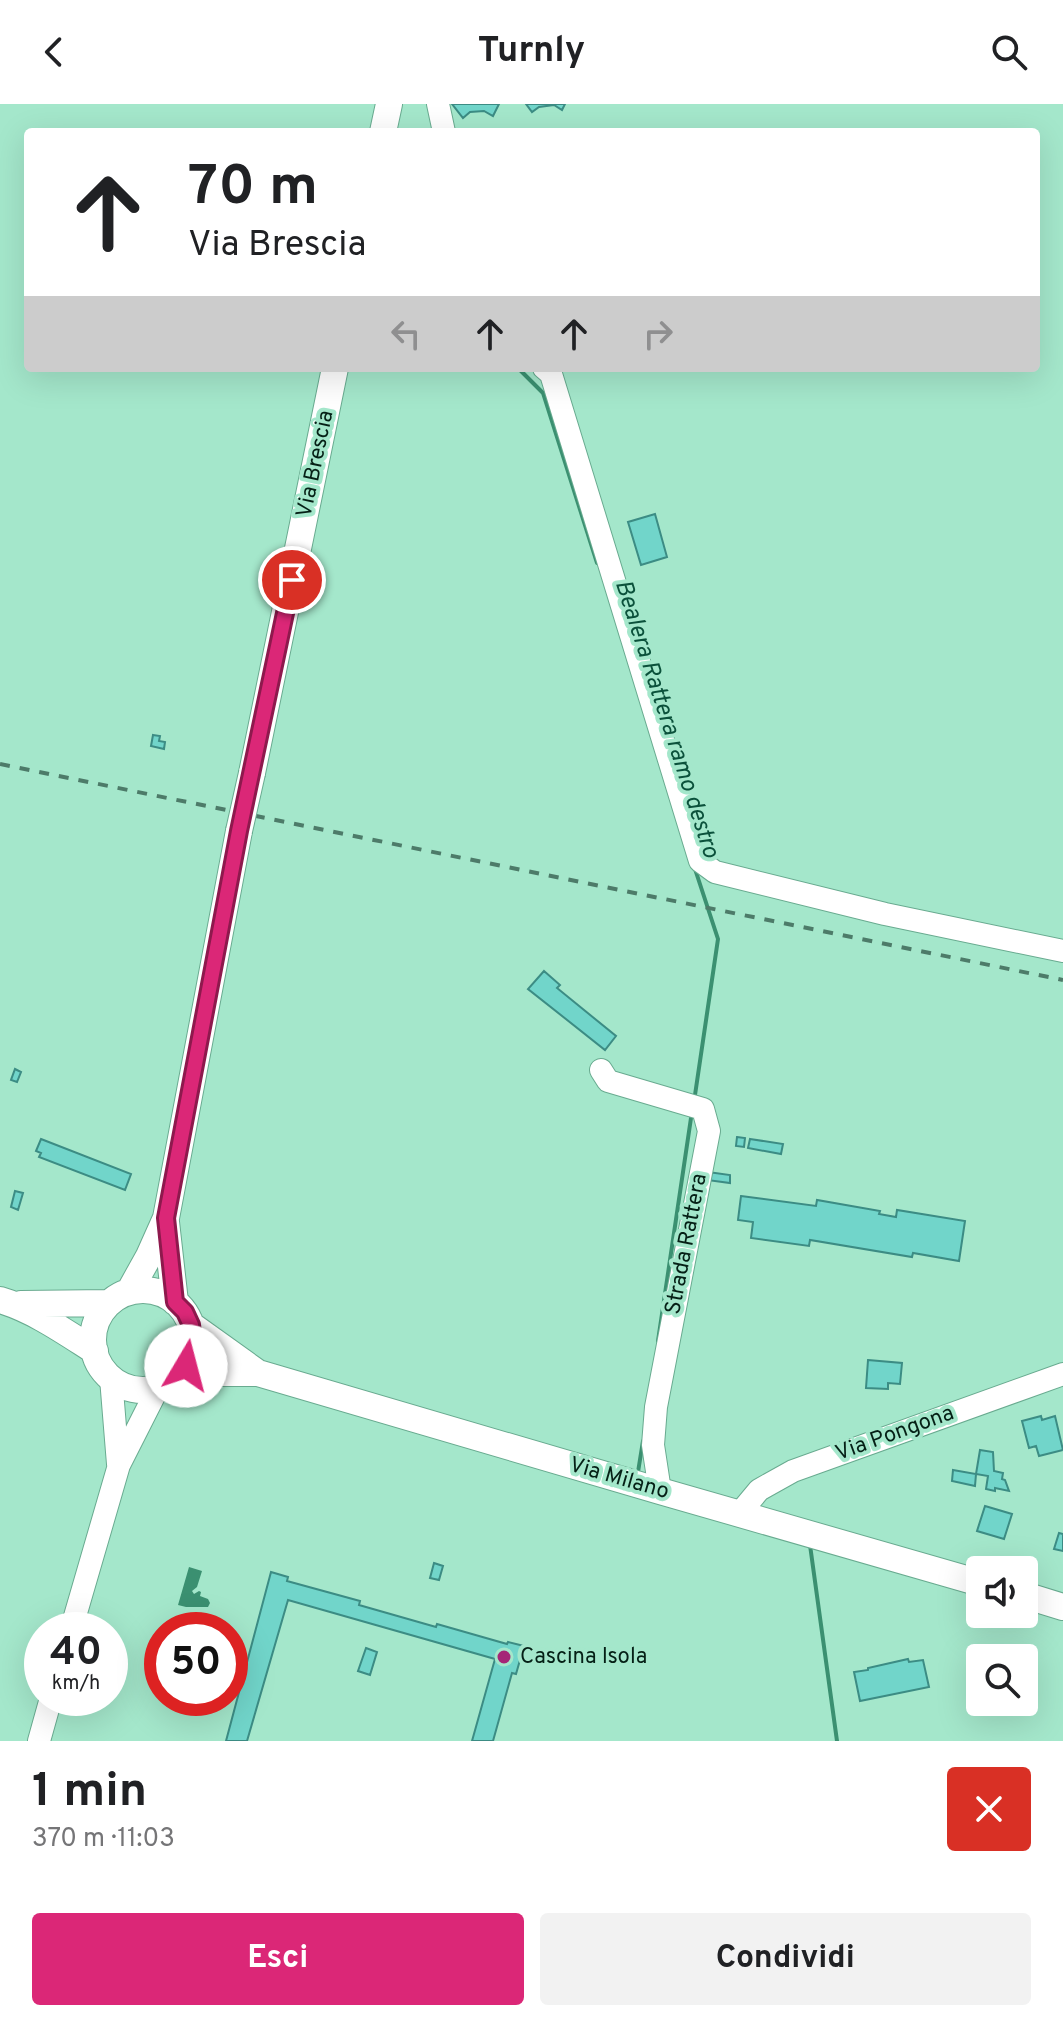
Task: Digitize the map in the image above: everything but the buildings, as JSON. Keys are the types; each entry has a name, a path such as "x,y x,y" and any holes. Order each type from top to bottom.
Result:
{"main road":[{"path":"384,128 389,104"},
{"name":"Via Brescia","path":"166,1218 239,831 334,372"},
{"path":"6,1302 119,1298 145,1290 161,1294 185,1312 193,1339 192,1353 186,1366 167,1382 141,1390 111,1378 101,1366 93,1338 101,1314 119,1298 149,1256 166,1218"},
{"path":"166,1218 175,1302"},
{"path":"6,1302 56,1326 95,1351"},
{"name":"Via Milano","path":"191,1325 258,1373"},
{"name":"Via Milano","path":"167,1382 218,1373 258,1373 966,1579"},
{"path":"1038,1599 1063,1607"}],"street":[{"path":"438,104 443,128"},
{"path":"549,372 700,861 715,872 870,910 1063,951"},
{"name":"Strada Rattera","path":"601,1070 608,1081 703,1109 709,1131 656,1407 653,1445 660,1491"},
{"name":"Via Pongona","path":"739,1514 759,1490 793,1471 1063,1374"},
{"path":"111,1378 119,1465"},
{"path":"76,1612 119,1465 167,1382"},
{"path":"39,1741 46,1716"}],"shaded area":[{"path":"189,1567 202,1571 197,1587 192,1591 194,1594 201,1592 200,1596 208,1599 208,1607 178,1605"}],"waterway":[{"name":"Bealera Rattera ramo destro","path":"522,372 543,393 597,563"},
{"name":"Bealera Rattera ramo destro","path":"695,869 718,939 695,1095"},
{"name":"Bealera Rattera ramo destro","path":"658,1341 691,1118"},
{"name":"Bealera Rattera ramo destro","path":"638,1472 643,1441"},
{"name":"Bealera Rattera ramo destro","path":"810,1545 837,1741"}],"railway":[{"path":"0,764 1063,980"}],"place":[{"name":"Cascina Isola","path":"504,1657"}],"route":[{"path":"186,1366 192,1353 193,1339 185,1312 175,1302 166,1218 239,831 292,580"}]}
